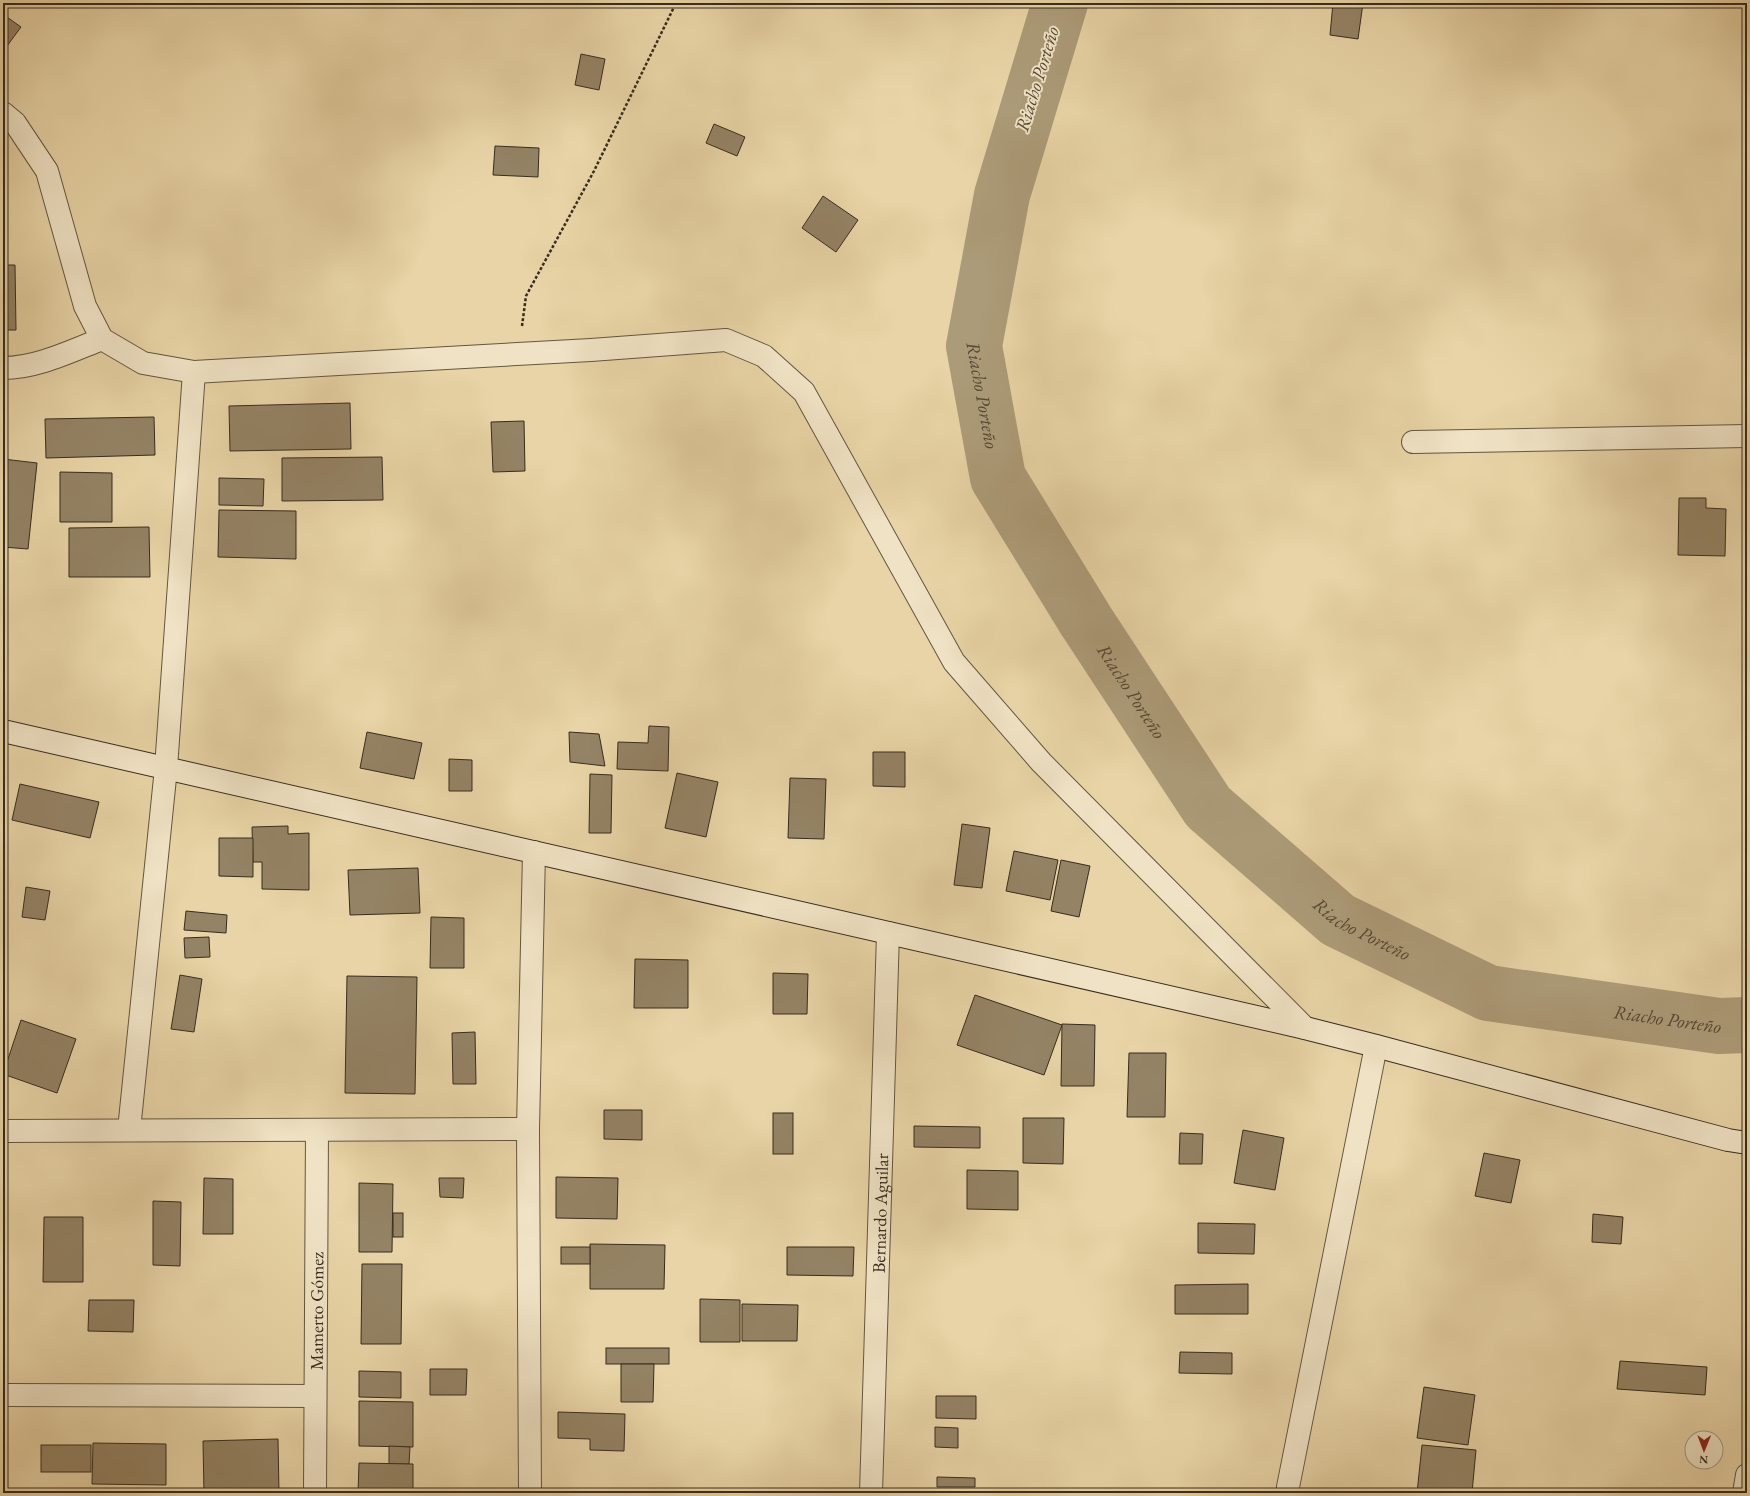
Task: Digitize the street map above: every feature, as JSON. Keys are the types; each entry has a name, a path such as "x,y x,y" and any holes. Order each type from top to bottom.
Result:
{"street":[{"path":"3,113 15,123 47,171 86,306 102,339 143,362 194,372 519,354 726,340 764,356 804,392 954,662 1041,762 1305,1028"},
{"path":"3,368 18,368 45,360 102,339"},
{"path":"129,1130 166,768 194,372"},
{"path":"1413,442 1747,436"},
{"path":"3,731 1305,1028 1728,1140 1747,1143"},
{"path":"530,1493 528,1129 534,852"},
{"name":"Bernardo Aguilar","path":"871,1493 888,933"},
{"path":"1288,1487 1376,1046"},
{"path":"3,1131 528,1129"},
{"name":"Mamerto Gómez","path":"315,1493 317,1130"},
{"path":"3,1395 315,1396"},
{"path":"1744,1493 1747,1475"}],"path":[{"path":"519,354 526,296 594,171 676,3"}],"building":[{"path":"1333,3 1363,3 1358,39 1330,35"},
{"path":"4,15 21,27 7,46 3,43"},
{"path":"581,54 605,59 599,90 575,85"},
{"path":"714,124 745,137 737,156 706,143"},
{"path":"495,146 539,148 538,177 493,175"},
{"path":"823,196 858,220 836,252 802,228"},
{"path":"3,265 15,265 16,330 3,330"},
{"path":"350,403 351,449 230,451 229,406"},
{"path":"154,417 155,455 46,458 45,419"},
{"path":"524,421 525,471 493,472 491,422"},
{"path":"382,457 383,500 282,501 282,458"},
{"path":"3,459 37,463 28,549 3,547"},
{"path":"60,472 112,473 112,522 60,522"},
{"path":"219,478 264,479 263,506 219,505"},
{"path":"1679,498 1706,498 1706,508 1726,509 1725,556 1678,555"},
{"path":"219,510 296,511 296,559 218,557"},
{"path":"149,527 150,577 69,577 69,528"},
{"path":"649,726 669,727 668,771 617,769 618,742 648,743"},
{"path":"367,732 422,743 414,779 360,768"},
{"path":"569,732 599,734 605,766 570,762"},
{"path":"873,752 905,752 905,787 873,786"},
{"path":"449,759 472,760 472,791 449,791"},
{"path":"677,773 718,782 706,837 665,828"},
{"path":"590,774 612,775 611,833 589,833"},
{"path":"790,778 826,779 824,839 788,838"},
{"path":"20,784 99,802 90,838 12,820"},
{"path":"962,824 990,828 982,888 954,885"},
{"path":"288,826 288,834 309,833 309,890 262,889 262,862 253,862 252,827"},
{"path":"219,838 253,838 253,877 219,876"},
{"path":"1014,851 1058,860 1050,900 1006,891"},
{"path":"1061,860 1090,866 1079,917 1051,911"},
{"path":"418,868 420,913 350,915 348,870"},
{"path":"26,887 50,891 45,920 22,917"},
{"path":"186,911 227,915 226,933 184,930"},
{"path":"431,917 464,918 464,968 430,968"},
{"path":"209,937 210,957 185,958 184,938"},
{"path":"635,959 688,960 688,1008 634,1008"},
{"path":"773,973 808,974 807,1014 773,1014"},
{"path":"180,975 202,979 194,1032 171,1029"},
{"path":"347,976 417,977 415,1094 345,1093"},
{"path":"975,995 1062,1025 1044,1075 957,1045"},
{"path":"21,1020 76,1039 57,1093 3,1074"},
{"path":"1062,1024 1095,1025 1094,1086 1061,1086"},
{"path":"475,1032 476,1084 453,1084 452,1033"},
{"path":"1129,1053 1166,1053 1165,1117 1127,1117"},
{"path":"604,1110 642,1110 642,1140 604,1139"},
{"path":"773,1113 793,1113 793,1154 773,1154"},
{"path":"1023,1118 1064,1118 1063,1164 1023,1163"},
{"path":"914,1126 980,1127 980,1148 914,1147"},
{"path":"1243,1130 1284,1138 1275,1190 1234,1183"},
{"path":"1180,1133 1203,1134 1202,1164 1179,1164"},
{"path":"1484,1153 1520,1160 1511,1203 1475,1196"},
{"path":"967,1170 1018,1171 1018,1210 967,1209"},
{"path":"556,1177 618,1178 617,1219 556,1218"},
{"path":"204,1178 233,1179 233,1234 203,1234"},
{"path":"439,1178 464,1178 463,1198 440,1197"},
{"path":"359,1183 393,1184 392,1252 359,1252"},
{"path":"153,1201 181,1202 180,1266 153,1265"},
{"path":"393,1213 403,1213 403,1237 393,1237"},
{"path":"1593,1214 1623,1217 1621,1244 1592,1242"},
{"path":"44,1217 83,1217 83,1282 43,1282"},
{"path":"1198,1223 1255,1224 1254,1254 1198,1253"},
{"path":"590,1244 665,1245 664,1289 590,1289"},
{"path":"561,1247 590,1247 590,1264 561,1264"},
{"path":"787,1247 854,1247 853,1276 787,1275"},
{"path":"362,1264 402,1264 401,1344 361,1344"},
{"path":"1248,1284 1248,1314 1175,1314 1175,1285"},
{"path":"700,1299 740,1300 740,1342 700,1342"},
{"path":"89,1300 134,1300 133,1332 88,1331"},
{"path":"742,1304 798,1305 797,1341 742,1341"},
{"path":"606,1348 669,1348 669,1364 606,1364"},
{"path":"1180,1352 1232,1353 1232,1374 1179,1373"},
{"path":"1620,1361 1707,1367 1705,1395 1617,1389"},
{"path":"621,1364 654,1364 653,1402 621,1402"},
{"path":"430,1369 467,1369 466,1395 430,1395"},
{"path":"359,1371 401,1372 401,1398 359,1397"},
{"path":"1424,1387 1475,1395 1468,1445 1417,1438"},
{"path":"936,1396 976,1396 976,1419 936,1418"},
{"path":"359,1401 413,1402 413,1447 359,1446"},
{"path":"558,1412 625,1414 624,1451 590,1450 590,1439 558,1438"},
{"path":"935,1427 958,1428 958,1448 935,1447"},
{"path":"278,1439 279,1493 204,1493 203,1441"},
{"path":"93,1443 166,1444 166,1485 92,1484"},
{"path":"41,1445 91,1445 91,1472 41,1472"},
{"path":"1422,1445 1476,1450 1472,1493 1417,1493"},
{"path":"389,1446 410,1447 409,1464 389,1464"},
{"path":"359,1463 413,1464 413,1493 358,1493"},
{"path":"937,1477 975,1478 975,1487 937,1487"}],"waterway":[{"name":"Riacho Porteño","path":"1060,3 1002,195 974,346 998,478 1086,621 1208,807 1338,920 1488,993 1719,1026 1747,1025"}]}
